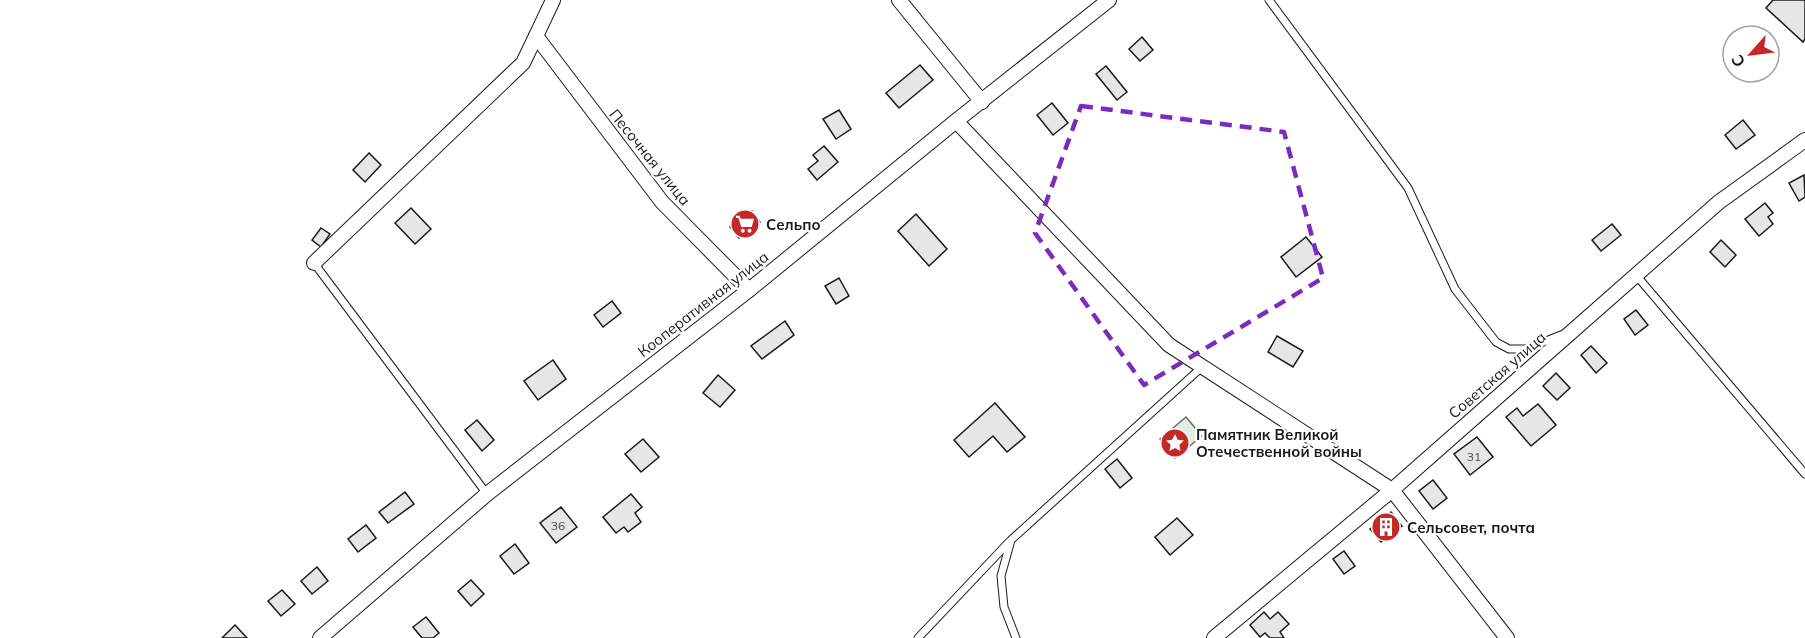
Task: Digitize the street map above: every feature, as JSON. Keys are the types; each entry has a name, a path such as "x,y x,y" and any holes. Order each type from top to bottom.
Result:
{"street":[{"path":"314,263 523,63 553,0"},
{"path":"899,0 982,102"},
{"name":"Кооперативная улица","path":"320,638 487,494 749,290 1109,0"},
{"name":"Песочная улица","path":"536,36 662,202 749,290"},
{"path":"956,121 1169,345 1392,490 1508,638"},
{"name":"Советская улица","path":"1214,638 1392,490 1719,202 1805,140"}],"lane":[{"path":"1269,0 1408,188 1455,289 1496,342 1509,349 1526,349 1572,331"},
{"path":"314,263 487,494"},
{"path":"1636,275 1805,474"},
{"path":"918,638 1011,540 1202,367"},
{"path":"1011,540 1001,576 1004,606 1016,638"}],"highlighted area":[{"path":"1081,106 1284,132 1323,278 1144,385 1035,233"}],"green space":[{"path":"1186,417 1202,436 1175,458 1160,439"}],"building":[{"path":"1773,0 1805,0 1805,39 1803,42 1766,8"},
{"path":"1142,37 1153,50 1140,61 1129,49"},
{"path":"920,65 933,80 899,108 886,93"},
{"path":"1106,66 1127,92 1117,100 1096,74"},
{"path":"1052,103 1068,123 1053,135 1037,115"},
{"path":"839,110 851,129 836,139 823,119"},
{"path":"1743,120 1755,135 1736,149 1725,135"},
{"path":"824,146 838,162 817,180 808,169 818,161 813,155"},
{"path":"369,153 381,165 365,182 353,170"},
{"path":"1804,175 1805,197 1799,201 1789,183"},
{"path":"1765,203 1773,213 1768,217 1773,224 1759,236 1745,219"},
{"path":"411,208 431,229 415,244 395,223"},
{"name":"Сельпо","path":"752,211 760,222 739,238 730,227"},
{"path":"916,214 947,249 929,266 898,231"},
{"path":"1612,224 1621,235 1601,251 1592,240"},
{"path":"321,228 330,234 321,247 312,240"},
{"path":"1306,237 1322,257 1296,277 1281,257"},
{"path":"1721,240 1736,255 1725,267 1710,252"},
{"path":"839,278 849,296 836,304 825,286"},
{"path":"612,301 621,313 603,327 594,315"},
{"path":"1636,310 1648,325 1635,335 1624,319"},
{"path":"785,321 794,335 762,359 751,346"},
{"path":"1277,336 1303,351 1293,367 1268,352"},
{"path":"1591,346 1607,363 1596,373 1581,355"},
{"path":"553,360 566,379 538,400 524,381"},
{"path":"1556,373 1570,388 1557,400 1543,386"},
{"path":"718,375 735,390 720,407 703,393"},
{"path":"995,403 1025,437 1007,452 993,436 969,457 954,440"},
{"path":"1538,404 1556,425 1531,446 1506,417 1517,408 1523,416"},
{"path":"477,420 494,440 482,451 465,430"},
{"path":"1477,437 1493,457 1470,475 1454,454"},
{"path":"643,439 659,457 641,472 625,454"},
{"path":"1117,459 1132,478 1120,488 1105,469"},
{"path":"1433,480 1447,498 1433,509 1419,491"},
{"path":"405,492 414,504 388,523 379,512"},
{"path":"631,494 642,507 635,513 641,522 628,532 624,527 616,533 603,517"},
{"path":"561,507 577,527 556,543 540,523"},
{"name":"Сельсовет, почта","path":"1391,512 1402,526 1381,542 1370,529"},
{"path":"1177,518 1193,535 1170,555 1155,537"},
{"path":"366,525 376,538 358,552 348,539"},
{"path":"515,544 529,563 514,574 500,556"},
{"path":"1344,551 1355,566 1344,574 1333,559"},
{"path":"317,567 328,581 312,594 301,581"},
{"path":"471,580 484,594 471,606 458,591"},
{"path":"282,590 295,604 281,616 268,601"},
{"path":"1264,612 1270,619 1278,612 1289,624 1280,632 1284,638 1270,638 1265,633 1260,637 1250,625"},
{"path":"426,617 439,633 433,638 422,638 413,627"},
{"path":"235,625 247,638 222,638"}],"place":[{"name":"Сельпо","path":"745,224"},
{"name":"Памятник Великой Отечественной войны","path":"1175,443"},
{"name":"Сельсовет, почта","path":"1386,527"}]}
